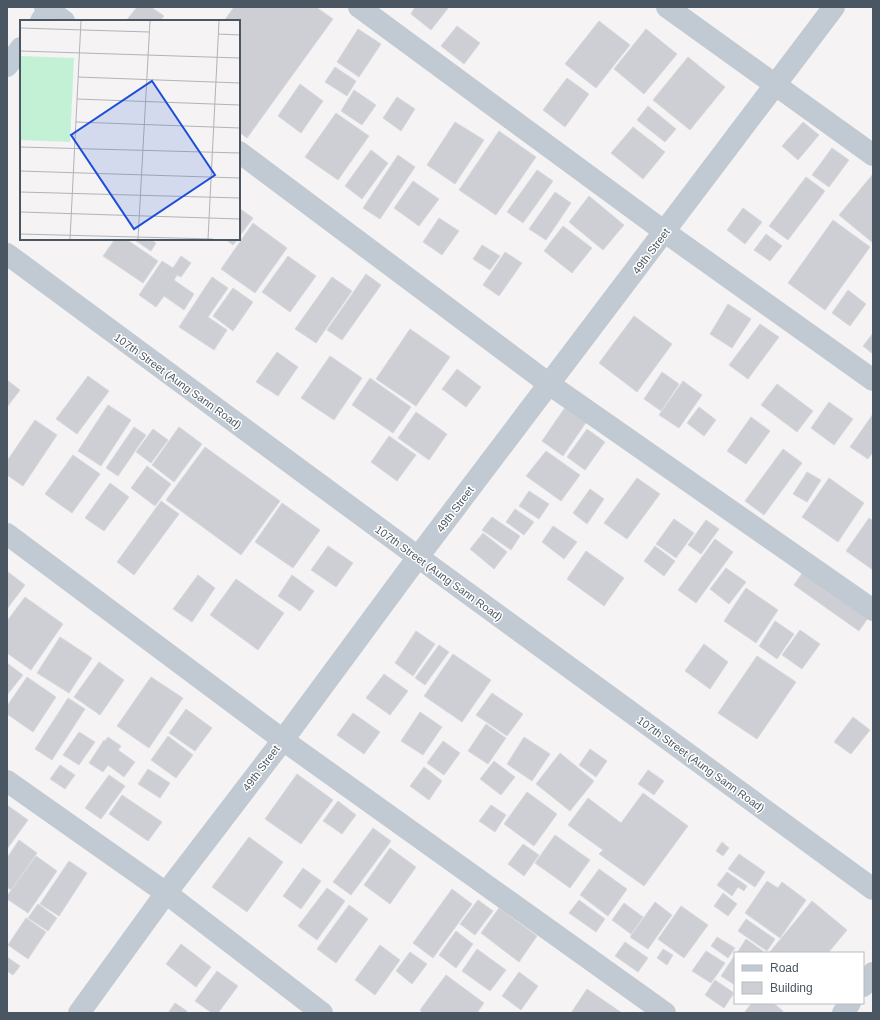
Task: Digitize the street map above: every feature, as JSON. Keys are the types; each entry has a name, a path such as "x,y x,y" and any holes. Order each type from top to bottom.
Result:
{"main road":[{"path":"7,66 20,49"}],"street":[{"path":"359,7 665,232 873,380"},
{"path":"667,7 873,155"},
{"name":"49th Street","path":"79,1013 166,893 283,740 418,557 834,7"},
{"path":"240,153 549,384 873,610"},
{"name":"107th Street (Aung Sann Road)","path":"7,254 873,890"},
{"path":"7,534 283,740 665,1013"},
{"path":"7,782 166,893 322,1013"},
{"path":"864,985 873,973"},
{"path":"842,1013 849,1004"}],"building":[{"path":"137,7 151,7 164,16 161,20 127,20"},
{"path":"234,7 316,7 333,19 247,138 240,133 240,20 225,20"},
{"path":"415,7 449,7 431,30 411,14"},
{"path":"599,21 630,45 596,88 565,64"},
{"path":"457,26 480,43 464,64 441,46"},
{"path":"358,29 381,44 359,77 337,62"},
{"path":"646,29 677,54 644,94 614,69"},
{"path":"688,57 725,87 690,130 653,100"},
{"path":"335,67 356,81 347,96 325,82"},
{"path":"567,78 589,94 565,127 543,110"},
{"path":"300,84 323,101 301,133 278,116"},
{"path":"354,90 376,105 362,125 341,111"},
{"path":"397,97 415,109 401,131 383,118"},
{"path":"648,106 676,129 665,142 637,120"},
{"path":"336,113 369,136 338,180 305,157"},
{"path":"455,122 484,140 455,184 427,165"},
{"path":"803,122 819,135 798,160 782,146"},
{"path":"633,127 665,152 643,179 611,153"},
{"path":"499,131 536,157 496,215 459,190"},
{"path":"832,148 849,160 829,187 812,175"},
{"path":"371,150 388,163 362,199 345,186"},
{"path":"398,155 415,167 380,219 363,208"},
{"path":"537,170 553,181 523,223 507,212"},
{"path":"873,174 873,243 839,215"},
{"path":"806,177 825,191 788,240 769,226"},
{"path":"413,181 439,199 419,226 394,208"},
{"path":"555,192 571,203 546,240 529,229"},
{"path":"589,196 624,225 603,250 569,222"},
{"path":"743,208 762,222 745,244 727,230"},
{"path":"240,209 253,218 240,236"},
{"path":"439,218 459,231 442,255 423,242"},
{"path":"833,220 870,247 825,310 788,283"},
{"path":"253,223 287,248 255,293 221,269"},
{"path":"563,226 592,248 572,273 544,251"},
{"path":"766,234 782,246 770,261 754,250"},
{"path":"114,240 127,240 158,261 143,283 103,256"},
{"path":"152,240 156,243 151,251 136,241"},
{"path":"226,240 237,240 233,245"},
{"path":"482,245 500,256 490,270 473,259"},
{"path":"505,252 522,263 499,296 483,285"},
{"path":"181,256 191,263 181,277 177,275 174,280 194,294 184,310 164,296 156,307 139,295 162,261 173,268"},
{"path":"288,256 316,276 290,312 262,292"},
{"path":"366,274 381,285 342,340 327,330"},
{"path":"212,277 228,288 208,317 227,330 214,350 179,327"},
{"path":"332,277 352,291 316,343 295,329"},
{"path":"233,288 253,302 233,331 213,316"},
{"path":"848,290 866,304 850,326 832,313"},
{"path":"728,304 751,319 732,348 710,334"},
{"path":"634,316 672,344 637,392 599,363"},
{"path":"760,324 779,337 748,379 729,365"},
{"path":"410,329 450,357 416,406 376,379"},
{"path":"873,333 873,354 863,346"},
{"path":"277,352 298,367 278,396 256,382"},
{"path":"330,356 362,378 334,420 301,398"},
{"path":"457,369 481,387 466,407 442,389"},
{"path":"662,372 679,384 661,411 644,399"},
{"path":"88,376 109,391 77,434 56,419"},
{"path":"370,378 411,407 393,433 352,405"},
{"path":"7,380 20,390 7,407"},
{"path":"683,381 702,395 679,428 659,415"},
{"path":"777,384 813,411 797,432 761,405"},
{"path":"829,402 853,419 834,445 811,428"},
{"path":"108,405 131,420 101,466 78,451"},
{"path":"566,406 587,421 563,456 542,441"},
{"path":"699,407 716,420 704,436 687,423"},
{"path":"416,412 447,434 429,460 398,438"},
{"path":"873,414 873,452 868,459 850,447"},
{"path":"751,417 770,431 746,464 727,451"},
{"path":"35,420 57,435 23,486 7,475 7,461"},
{"path":"134,427 146,435 118,476 106,468"},
{"path":"179,427 202,444 174,482 152,465"},
{"path":"153,429 168,440 151,463 136,452"},
{"path":"587,429 605,442 585,470 567,457"},
{"path":"389,436 416,455 397,481 371,462"},
{"path":"205,447 280,501 241,555 166,500"},
{"path":"783,449 802,463 764,515 745,501"},
{"path":"546,451 580,475 561,501 526,476"},
{"path":"73,455 100,474 72,513 45,494"},
{"path":"147,466 171,484 155,506 131,488"},
{"path":"807,472 821,480 807,502 793,494"},
{"path":"637,478 660,494 627,539 604,523"},
{"path":"829,478 864,503 838,542 802,517"},
{"path":"110,483 129,497 104,531 85,518"},
{"path":"590,489 604,499 587,524 573,513"},
{"path":"529,491 549,504 539,519 519,506"},
{"path":"161,501 179,514 134,575 117,562"},
{"path":"282,503 320,530 293,568 255,542"},
{"path":"515,509 534,522 524,535 506,522"},
{"path":"492,517 520,536 511,550 482,530"},
{"path":"869,518 873,521 873,570 846,551"},
{"path":"674,519 694,533 676,558 656,544"},
{"path":"706,520 719,529 701,554 688,545"},
{"path":"553,526 577,542 564,559 542,542"},
{"path":"483,533 507,552 494,569 470,549"},
{"path":"715,539 733,552 696,603 678,590"},
{"path":"328,546 353,563 336,587 311,570"},
{"path":"655,546 675,561 664,576 644,561"},
{"path":"586,551 624,578 604,606 567,579"},
{"path":"807,566 872,612 859,631 794,585"},
{"path":"726,568 746,582 729,604 710,589"},
{"path":"8,572 25,585 7,609 7,574"},
{"path":"198,575 215,588 192,622 173,609"},
{"path":"292,575 314,591 300,611 278,596"},
{"path":"236,579 284,613 258,650 210,615"},
{"path":"746,588 778,610 756,643 724,621"},
{"path":"25,597 63,624 31,670 7,653 7,621"},
{"path":"775,621 794,634 777,659 759,646"},
{"path":"800,630 820,644 802,669 782,655"},
{"path":"416,631 435,644 413,676 395,663"},
{"path":"60,637 92,658 69,693 37,673"},
{"path":"704,644 728,662 710,689 685,671"},
{"path":"439,645 449,652 425,685 415,678"},
{"path":"453,654 491,680 462,722 424,696"},
{"path":"757,656 796,682 757,739 718,713"},
{"path":"99,662 124,680 100,715 74,697"},
{"path":"7,663 23,675 7,695"},
{"path":"384,674 408,691 390,715 366,698"},
{"path":"27,677 56,697 33,732 7,714 7,706"},
{"path":"151,677 183,698 149,748 117,726"},
{"path":"492,693 523,714 507,736 476,715"},
{"path":"68,698 85,709 52,760 35,749"},
{"path":"186,709 212,728 195,751 169,733"},
{"path":"420,712 442,727 423,755 401,741"},
{"path":"353,713 380,732 364,754 337,735"},
{"path":"853,717 870,730 851,754 834,742"},
{"path":"486,724 506,738 488,764 468,751"},
{"path":"79,732 95,742 79,765 63,755"},
{"path":"168,736 193,755 176,778 151,760"},
{"path":"108,737 121,746 118,750 135,762 124,777 108,765 103,772 89,763 104,740 105,741"},
{"path":"524,737 550,754 532,781 507,764"},
{"path":"443,741 460,753 444,775 427,763"},
{"path":"590,749 607,761 596,777 579,765"},
{"path":"560,753 594,781 570,811 536,784"},
{"path":"494,761 515,777 501,795 480,779"},
{"path":"60,765 75,775 65,789 50,779"},
{"path":"424,767 442,781 429,800 410,786"},
{"path":"148,769 170,783 160,798 138,784"},
{"path":"648,770 664,781 654,795 638,784"},
{"path":"297,774 333,800 301,844 265,819"},
{"path":"109,775 125,786 101,819 85,808"},
{"path":"527,792 557,814 534,846 504,824"},
{"path":"643,793 688,826 644,886 599,854 603,850 568,825 588,798 621,823"},
{"path":"122,795 162,822 148,841 109,814"},
{"path":"338,801 356,815 342,834 323,821"},
{"path":"7,805 28,820 7,849"},
{"path":"491,805 506,815 495,832 479,821"},
{"path":"373,828 391,841 351,895 333,882"},
{"path":"555,835 590,860 570,888 535,863"},
{"path":"249,837 283,862 247,912 212,887"},
{"path":"19,840 37,853 11,890 7,887 7,858"},
{"path":"722,842 729,848 723,856 716,851"},
{"path":"523,844 539,855 524,876 508,864"},
{"path":"390,848 416,867 390,904 364,885"},
{"path":"739,854 765,872 755,887 728,869"},
{"path":"36,856 57,871 28,913 7,899 7,896"},
{"path":"69,861 87,873 59,916 40,904"},
{"path":"303,868 321,881 301,909 283,896"},
{"path":"599,869 627,889 608,916 580,895"},
{"path":"727,872 747,886 744,891 738,887 732,896 717,885"},
{"path":"767,881 778,888 782,882 806,900 780,938 745,913"},
{"path":"327,888 345,901 317,940 298,926"},
{"path":"452,889 472,904 433,958 413,943"},
{"path":"723,893 737,904 728,916 714,906"},
{"path":"478,900 493,911 475,935 460,924"},
{"path":"579,900 605,919 596,932 569,913"},
{"path":"812,901 847,930 829,952 770,952"},
{"path":"655,902 672,915 648,949 630,937"},
{"path":"624,903 643,917 631,934 612,920"},
{"path":"38,904 57,918 48,931 28,918"},
{"path":"349,905 368,919 336,963 317,949"},
{"path":"681,906 708,925 684,958 658,939"},
{"path":"499,908 537,936 519,962 481,933"},
{"path":"26,918 46,932 28,959 8,945"},
{"path":"746,919 775,939 767,951 738,931"},
{"path":"456,931 473,944 456,968 439,955"},
{"path":"717,937 735,948 728,958 711,946"},
{"path":"746,939 763,951 762,952 738,952"},
{"path":"625,942 648,958 638,972 615,956"},
{"path":"181,944 211,967 196,987 166,964"},
{"path":"380,945 400,960 375,995 355,980"},
{"path":"477,949 506,970 490,991 462,971"},
{"path":"663,949 673,955 667,965 657,958"},
{"path":"706,951 725,963 711,983 692,971"},
{"path":"410,952 427,964 412,984 396,971"},
{"path":"734,956 734,984 721,976"},
{"path":"7,957 20,966 13,975 7,971"},
{"path":"217,971 238,986 218,1013 212,1013 195,1001"},
{"path":"519,972 538,986 521,1010 502,996"},
{"path":"446,975 484,1003 477,1013 423,1013 420,1010"},
{"path":"715,980 734,993 724,1008 705,995"},
{"path":"587,989 622,1013 571,1013"},
{"path":"175,1003 187,1011 186,1013 168,1013"},
{"path":"751,1004 774,1004 783,1011 782,1013 744,1013"}]}
